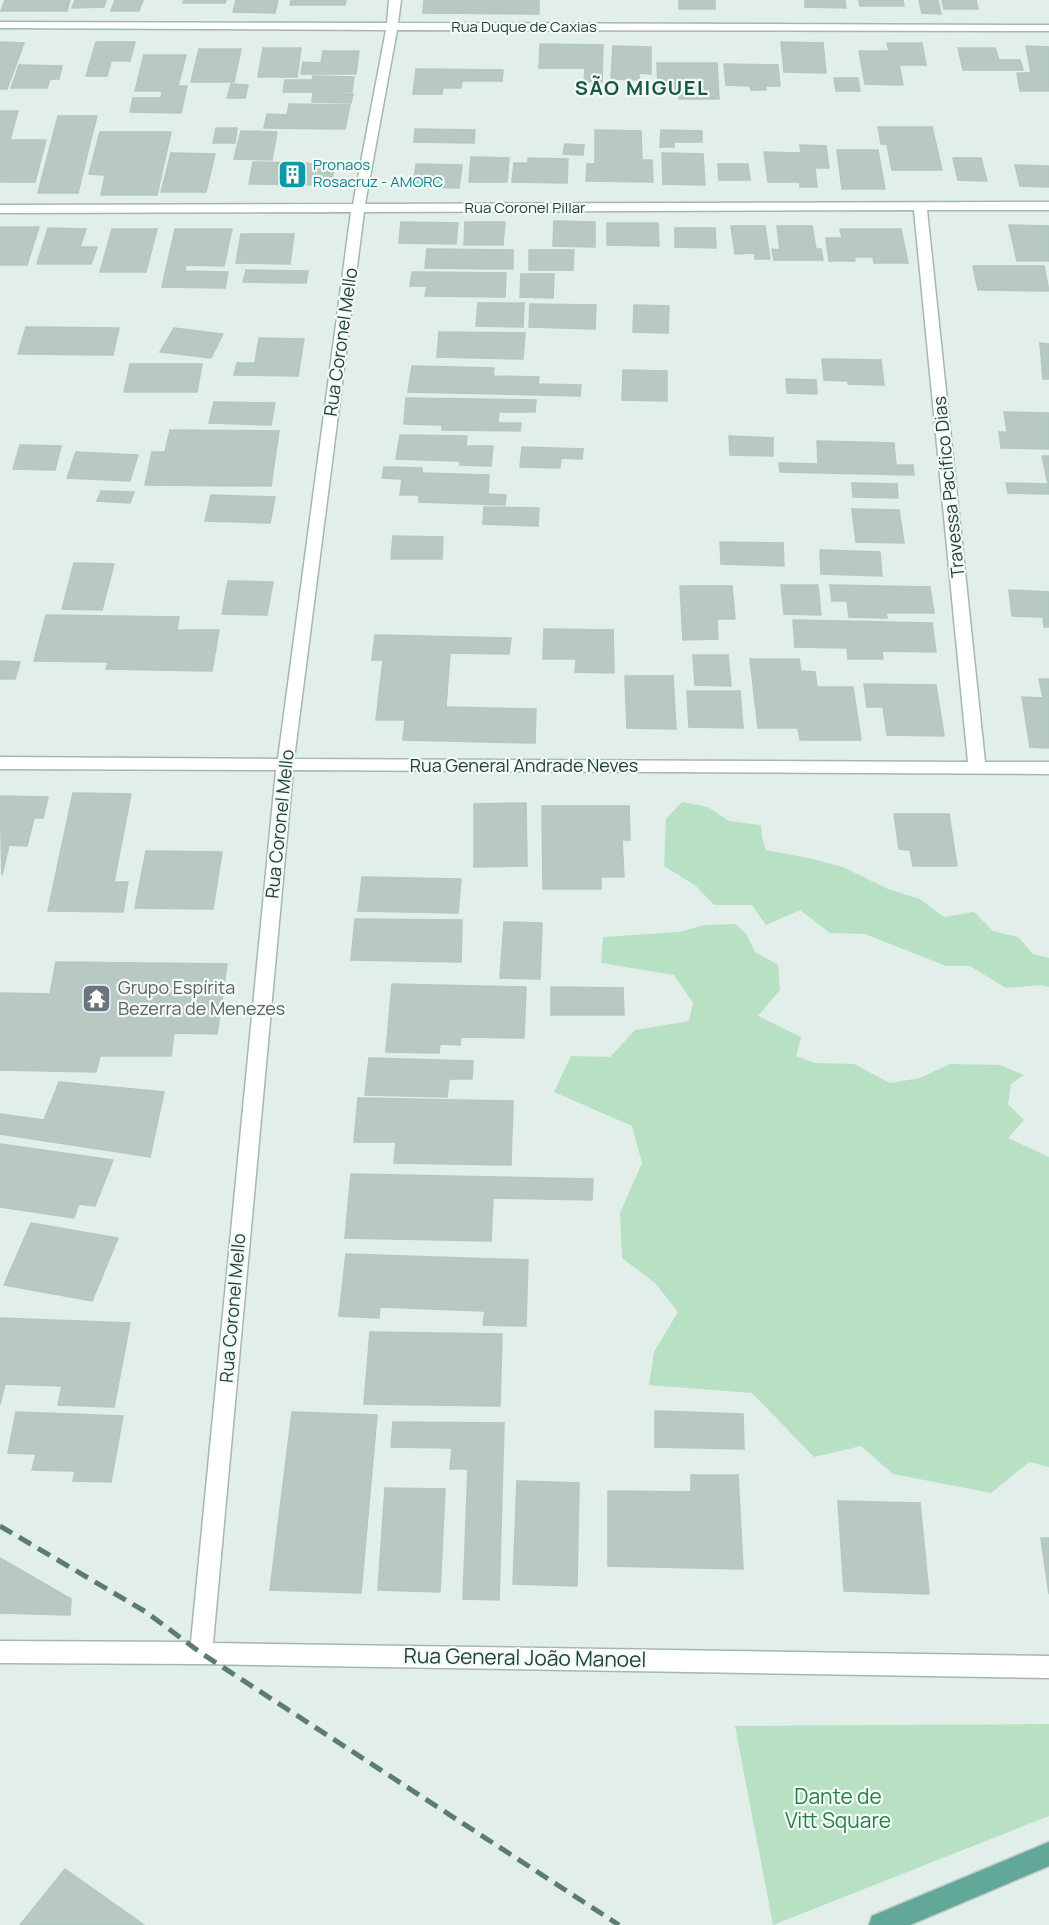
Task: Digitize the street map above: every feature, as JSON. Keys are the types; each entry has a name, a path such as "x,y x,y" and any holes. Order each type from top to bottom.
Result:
{"main road":[{"path":"881,1925 1049,1854"}],"street":[{"name":"Rua Coronel Mello","path":"201,1653 285,765 358,210 395,0"},
{"name":"Rua Duque de Caxias","path":"0,25 1049,28"},
{"name":"Travessa Pacífico Dias","path":"920,206 977,768"},
{"name":"Rua Coronel Pillar","path":"0,209 358,210 1049,206"},
{"name":"Rua General Andrade Neves","path":"0,763 1049,768"},
{"name":"Rua General João Manoel","path":"0,1652 201,1653 1049,1667"}],"green space":[{"path":"682,802 708,807 729,821 761,825 766,850 843,867 888,889 920,899 944,917 974,912 993,931 1018,937 1033,954 1049,958 1049,987 1042,985 1006,988 970,966 946,966 865,934 830,933 800,910 766,925 752,905 714,905 696,886 664,866 666,819"},
{"path":"736,924 746,934 755,952 778,965 780,990 758,1016 801,1037 796,1056 815,1063 854,1064 890,1083 920,1078 950,1064 1000,1065 1024,1075 1011,1084 1008,1104 1024,1120 1008,1138 1049,1157 1049,1467 1029,1462 991,1493 893,1474 861,1446 814,1457 752,1393 649,1385 654,1352 678,1312 655,1283 622,1258 620,1213 642,1163 632,1126 554,1092 571,1056 610,1057 635,1030 689,1021 693,1003 674,975 601,963 603,937 679,932 705,925"},
{"name":"Dante de Vitt Square","path":"1049,1724 1049,1816 773,1925 735,1726"}],"building":[{"path":"5,0 70,0 67,11 1,11"},
{"path":"75,0 106,0 104,7 72,8"},
{"path":"115,0 143,0 139,11 111,11"},
{"path":"184,0 226,0 225,3 183,3"},
{"path":"236,0 278,0 275,13 233,12"},
{"path":"291,0 346,0 345,5 290,5"},
{"path":"424,0 539,0 539,14 423,13"},
{"path":"715,0 715,9 679,9 679,1"},
{"path":"805,0 845,0 846,8 805,7"},
{"path":"859,0 903,0 904,6 860,6"},
{"path":"919,0 938,0 941,14 922,13"},
{"path":"942,0 976,0 978,9 944,9"},
{"path":"0,42 24,43 7,89 0,89"},
{"path":"96,42 135,42 130,61 111,61 107,76 86,76"},
{"path":"781,42 823,43 826,73 784,72"},
{"path":"887,43 922,43 926,65 899,65 903,85 865,84 859,51 889,51"},
{"path":"540,44 603,45 602,82 584,82 585,68 539,68"},
{"path":"613,46 651,47 651,74 639,73 639,80 611,79"},
{"path":"1026,46 1049,47 1049,91 1020,91 1017,73 1031,73"},
{"path":"263,48 301,48 297,77 258,77"},
{"path":"958,48 995,48 999,60 1020,60 1023,70 963,70"},
{"path":"199,49 241,49 234,82 191,82"},
{"path":"323,51 359,51 356,74 301,74 303,62 321,63"},
{"path":"144,55 186,55 178,86 187,86 181,113 130,112 133,98 161,98 162,91 135,91"},
{"path":"657,63 717,63 719,99 679,99 679,93 658,93"},
{"path":"724,64 778,65 780,86 766,86 766,90 751,90 750,86 726,85"},
{"path":"19,65 62,66 59,79 50,79 47,88 11,88"},
{"path":"416,69 503,70 502,81 462,81 461,88 443,88 442,94 413,94"},
{"path":"313,76 354,77 352,92 283,92 285,80 312,80"},
{"path":"834,78 858,78 860,91 836,91"},
{"path":"231,84 248,85 245,98 227,98"},
{"path":"313,93 353,94 351,103 312,102"},
{"path":"289,104 350,105 345,129 264,128 267,114 287,115"},
{"path":"0,111 18,111 10,140 46,140 35,182 0,182"},
{"path":"58,116 97,116 91,139 52,139"},
{"path":"878,127 932,127 942,170 892,170 887,144 881,144"},
{"path":"216,128 237,128 235,143 213,143"},
{"path":"415,129 475,130 474,143 414,142"},
{"path":"595,130 641,131 642,160 652,160 653,182 586,181 587,164 595,164"},
{"path":"661,130 702,131 702,142 674,142 674,147 660,147"},
{"path":"241,131 277,132 272,160 234,159"},
{"path":"100,132 171,132 157,195 101,195 105,175 89,174"},
{"path":"52,139 91,139 78,193 38,193"},
{"path":"565,144 584,145 583,155 563,154"},
{"path":"800,145 826,146 829,168 815,168 817,187 800,187 800,182 768,182 764,152 801,153"},
{"path":"837,150 878,150 885,189 842,189"},
{"path":"171,153 215,154 206,192 161,192"},
{"path":"662,153 703,154 705,185 663,184"},
{"path":"471,157 509,158 507,182 469,182"},
{"path":"528,158 568,159 567,183 512,182 514,163 528,163"},
{"path":"953,158 981,158 987,181 958,180"},
{"name":"Pronaos Rosacruz - AMORC","path":"253,162 335,164 331,185 249,184"},
{"path":"416,164 462,165 459,188 413,187"},
{"path":"718,164 748,164 750,180 719,180"},
{"path":"1015,165 1049,166 1049,187 1020,186"},
{"path":"554,221 595,222 595,247 553,246"},
{"path":"401,222 458,223 456,244 399,243"},
{"path":"465,222 505,222 503,245 464,245"},
{"path":"607,223 658,223 659,246 607,245"},
{"path":"1009,225 1049,226 1049,261 1017,261"},
{"path":"731,226 765,226 770,259 755,259 755,253 735,254"},
{"path":"777,226 812,226 816,249 821,249 823,260 774,260 772,249 780,250"},
{"path":"0,227 39,227 27,265 0,265"},
{"path":"48,228 86,229 80,247 97,247 91,264 37,264"},
{"path":"675,228 715,228 716,248 675,247"},
{"path":"112,229 157,229 146,272 100,272"},
{"path":"175,229 232,229 224,266 186,265 185,271 228,272 225,288 162,287"},
{"path":"840,229 901,229 908,263 874,263 873,257 854,257 855,261 829,261 826,238 842,238"},
{"path":"241,234 294,234 290,264 236,263"},
{"path":"427,249 513,250 513,269 425,268"},
{"path":"529,250 574,250 573,270 529,270"},
{"path":"973,266 1044,266 1049,291 978,290"},
{"path":"246,270 308,271 306,283 243,282"},
{"path":"412,272 506,273 505,297 425,296 427,286 410,286"},
{"path":"521,274 554,274 553,298 520,297"},
{"path":"478,303 524,303 523,327 476,326"},
{"path":"530,304 596,305 595,329 529,327"},
{"path":"634,305 669,306 668,333 633,332"},
{"path":"26,327 119,328 113,355 18,354"},
{"path":"174,328 223,334 211,358 160,352"},
{"path":"439,332 525,333 523,359 437,357"},
{"path":"259,338 304,339 298,376 234,375 237,363 255,363"},
{"path":"1040,343 1049,344 1049,379 1043,379"},
{"path":"822,359 881,360 884,385 848,384 848,381 824,380"},
{"path":"130,364 202,364 197,392 124,392"},
{"path":"412,366 494,368 493,376 539,377 538,384 581,385 580,396 408,392"},
{"path":"623,370 667,371 667,401 622,400"},
{"path":"786,379 816,380 817,394 787,393"},
{"path":"406,398 536,400 535,412 499,412 498,423 521,423 520,431 442,430 442,425 404,424"},
{"path":"214,402 275,403 271,425 209,423"},
{"path":"1004,412 1049,413 1049,449 1001,448 999,432 1007,432"},
{"path":"170,430 279,431 271,486 145,485 152,452 165,452"},
{"path":"400,435 467,436 466,446 493,446 491,466 460,465 460,461 396,459"},
{"path":"729,436 773,438 773,456 730,455"},
{"path":"817,441 894,443 896,465 913,465 914,475 780,472 779,463 818,464"},
{"path":"20,445 61,446 55,470 13,469"},
{"path":"522,447 583,449 582,459 561,458 560,468 520,467"},
{"path":"76,452 138,455 130,481 67,478"},
{"path":"1042,456 1049,456 1049,494 1008,493 1006,483 1048,484"},
{"path":"384,467 422,468 422,473 489,475 488,494 506,495 505,505 419,502 419,495 400,495 402,479 382,478"},
{"path":"852,483 897,484 898,498 853,497"},
{"path":"101,491 134,492 130,503 97,501"},
{"path":"211,495 275,497 270,523 205,521"},
{"path":"484,507 539,508 538,526 483,524"},
{"path":"852,509 899,510 904,543 856,542"},
{"path":"393,536 443,537 442,559 391,559"},
{"path":"720,542 783,543 784,566 721,564"},
{"path":"820,550 880,552 882,576 821,574"},
{"path":"74,563 114,564 102,610 62,609"},
{"path":"228,581 273,582 267,615 222,614"},
{"path":"781,585 818,585 821,615 784,614"},
{"path":"830,585 930,587 934,613 886,613 887,618 849,617 847,601 832,601"},
{"path":"680,586 732,586 735,619 717,619 718,639 683,640"},
{"path":"1009,590 1049,592 1049,627 1044,627 1043,617 1012,616"},
{"path":"46,615 179,617 177,630 219,630 212,671 106,669 108,662 34,661"},
{"path":"793,620 932,623 936,652 882,651 883,659 848,659 847,648 795,647"},
{"path":"544,629 613,630 614,673 575,672 576,659 543,659"},
{"path":"375,635 511,638 509,654 450,653 446,707 536,709 535,743 403,740 405,720 376,720 383,660 372,660"},
{"path":"693,655 728,655 731,686 695,685"},
{"path":"750,659 799,659 801,671 815,672 817,687 853,687 861,740 800,740 798,728 758,728"},
{"path":"0,661 20,662 15,679 0,679"},
{"path":"625,676 673,676 676,729 627,728"},
{"path":"1039,679 1049,679 1049,748 1030,747 1022,697 1043,698"},
{"path":"864,684 936,685 944,736 887,735 883,707 867,707"},
{"path":"687,691 740,691 743,728 689,727"},
{"path":"73,793 131,794 114,882 128,882 123,912 48,911"},
{"path":"0,796 48,797 43,818 34,818 27,846 9,845 2,875"},
{"path":"526,803 527,866 474,867 474,804"},
{"path":"542,806 629,806 630,840 622,840 624,877 601,877 601,889 543,889"},
{"path":"894,814 949,814 957,866 913,866 910,850 899,849"},
{"path":"146,851 222,852 213,909 135,908"},
{"path":"362,877 461,879 458,913 358,911"},
{"path":"355,919 462,920 461,962 351,960"},
{"path":"504,922 542,923 540,979 500,978"},
{"path":"56,962 227,964 217,1034 174,1033 171,1056 100,1056 96,1072 0,1070 0,993 50,994"},
{"path":"392,984 526,987 524,1038 461,1037 460,1045 440,1044 439,1053 386,1052"},
{"path":"551,987 623,988 624,1015 551,1015"},
{"path":"369,1058 473,1061 472,1079 449,1079 447,1097 365,1095"},
{"path":"59,1082 164,1092 150,1157 0,1134 0,1114 44,1120"},
{"path":"358,1098 513,1101 511,1165 394,1163 396,1142 354,1142"},
{"path":"0,1144 113,1160 95,1206 79,1204 74,1218 0,1207"},
{"path":"351,1174 593,1179 592,1200 493,1198 491,1241 345,1238"},
{"path":"31,1223 118,1238 92,1301 4,1285"},
{"path":"346,1254 528,1260 526,1326 483,1325 485,1311 380,1307 379,1318 339,1316"},
{"path":"0,1318 130,1323 114,1407 58,1405 62,1386 5,1384 0,1404"},
{"path":"370,1332 502,1334 500,1406 364,1404"},
{"path":"655,1411 743,1414 744,1449 655,1447"},
{"path":"16,1412 123,1416 111,1482 73,1481 75,1471 32,1470 36,1454 8,1453"},
{"path":"292,1412 377,1415 361,1593 270,1590"},
{"path":"393,1422 504,1423 499,1600 463,1599 468,1469 450,1469 452,1448 391,1447"},
{"path":"691,1475 738,1475 743,1569 608,1566 608,1491 691,1492"},
{"path":"517,1481 579,1483 577,1586 513,1584"},
{"path":"385,1488 445,1489 440,1592 378,1590"},
{"path":"838,1501 920,1503 929,1594 844,1591"},
{"path":"1041,1538 1049,1538 1049,1594"},
{"path":"0,1558 71,1599 70,1615 0,1613"},
{"path":"65,1869 144,1925 20,1925"}],"railway":[{"path":"0,1526 146,1612 201,1653 619,1925"}],"place":[{"name":"Pronaos Rosacruz - AMORC","path":"292,174"},
{"name":"Grupo Espírita Bezerra de Menezes","path":"97,998"}],"district":[{"name":"SÃO MIGUEL","path":"642,88"}]}
